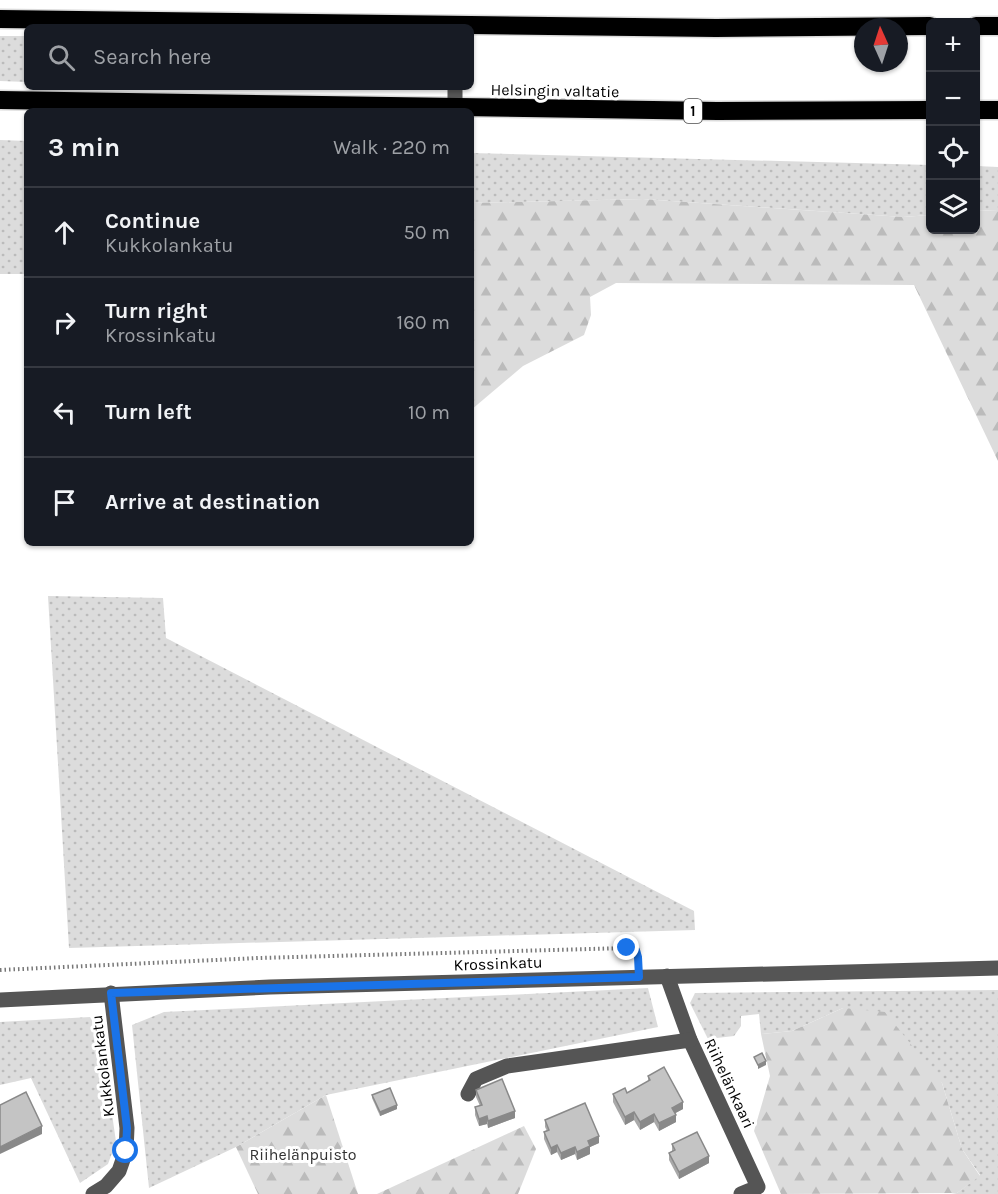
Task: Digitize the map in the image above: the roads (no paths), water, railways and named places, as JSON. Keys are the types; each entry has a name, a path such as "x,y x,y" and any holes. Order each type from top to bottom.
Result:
{"highway":[{"path":"0,19 326,24"},
{"path":"474,26 926,27"},
{"path":"980,26 998,26"},
{"name":"Helsingin valtatie","path":"0,100 455,108"},
{"name":"Helsingin valtatie","path":"474,108 717,111 926,110"},
{"path":"980,110 998,110"}],"street":[{"path":"455,90 455,108"},
{"name":"Krossinkatu","path":"0,1000 111,993 998,968"},
{"name":"Riihelänkaari","path":"667,976 690,1040 760,1190 741,1194"},
{"name":"Kukkolankatu","path":"93,1194 106,1186 119,1171 126,1151 127,1128 111,993"},
{"path":"468,1094 476,1079 507,1066 690,1040"}],"park label":[{"name":"Riihelänpuisto","path":"303,1154"}]}
